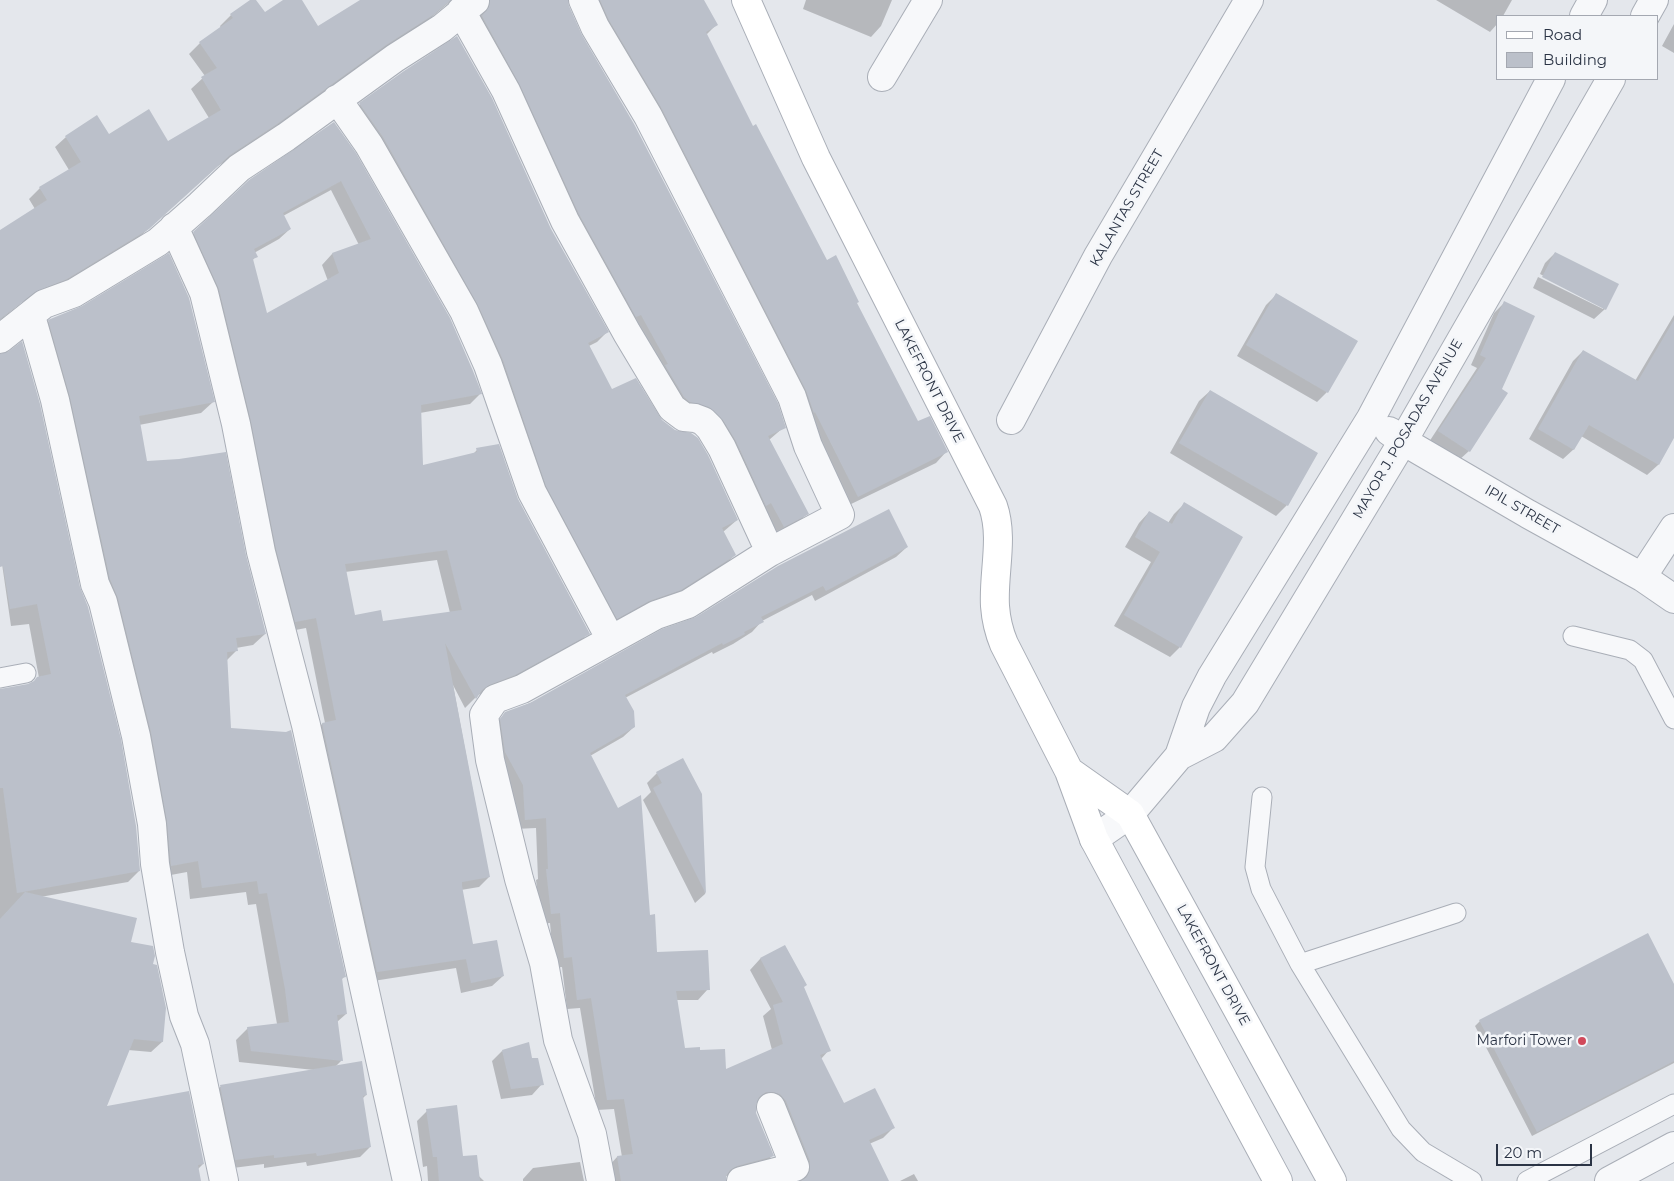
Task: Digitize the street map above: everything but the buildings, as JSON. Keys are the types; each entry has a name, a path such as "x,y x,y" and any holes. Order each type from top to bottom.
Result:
{"street":[{"path":"583,0 595,27 648,116 792,397 808,446 840,515 770,552 688,604 656,615 522,689 495,698 484,714 490,760 519,879 544,963 558,1040 592,1134 601,1181"},
{"name":"LAKEFRONT DRIVE","path":"746,0 816,158 993,506 998,520 995,605 998,626 1004,644 1069,771 1094,839 1278,1181"},
{"path":"882,77 928,0"},
{"name":"KALANTAS STREET","path":"1011,420 1098,256 1249,0"},
{"path":"1584,15 1592,0"},
{"path":"1646,15 1654,0"},
{"path":"0,339 44,304 74,293 158,242 239,168 286,137 395,58 442,28 469,5 564,221 672,408 684,418 695,418 703,421 710,428 722,448 770,552"},
{"name":"MAYOR J. POSADAS AVENUE","path":"1094,839 1130,814 1179,756 1196,707 1212,676 1372,418 1550,80"},
{"name":"MAYOR J. POSADAS AVENUE","path":"1179,756 1214,738 1245,703 1403,441 1610,80"},
{"path":"337,99 369,145 464,311 488,365 532,492 611,640"},
{"path":"174,227 204,293 236,424 261,552 310,744 407,1181"},
{"path":"31,316 55,400 95,584 103,602 136,736 152,824 155,864 170,952 184,1016 195,1044 224,1181"},
{"name":"IPIL STREET","path":"1372,418 1403,441 1528,514 1642,577 1674,598"},
{"path":"1642,577 1674,528"},
{"name":"LAKEFRONT DRIVE","path":"1069,771 1130,814 1332,1181"},
{"path":"741,1181 798,1174 771,1107"},
{"path":"1609,1181 1674,1146"}],"lane":[{"path":"1574,636 1630,650 1643,660 1674,719"},
{"path":"0,678 26,672"},
{"path":"1262,797 1255,868 1261,889 1300,964 1401,1129 1423,1152 1472,1181"},
{"path":"1300,964 1456,913"},
{"path":"1527,1181 1674,1104"}],"place":[{"name":"Marfori Tower","path":"1582,1041"}]}
